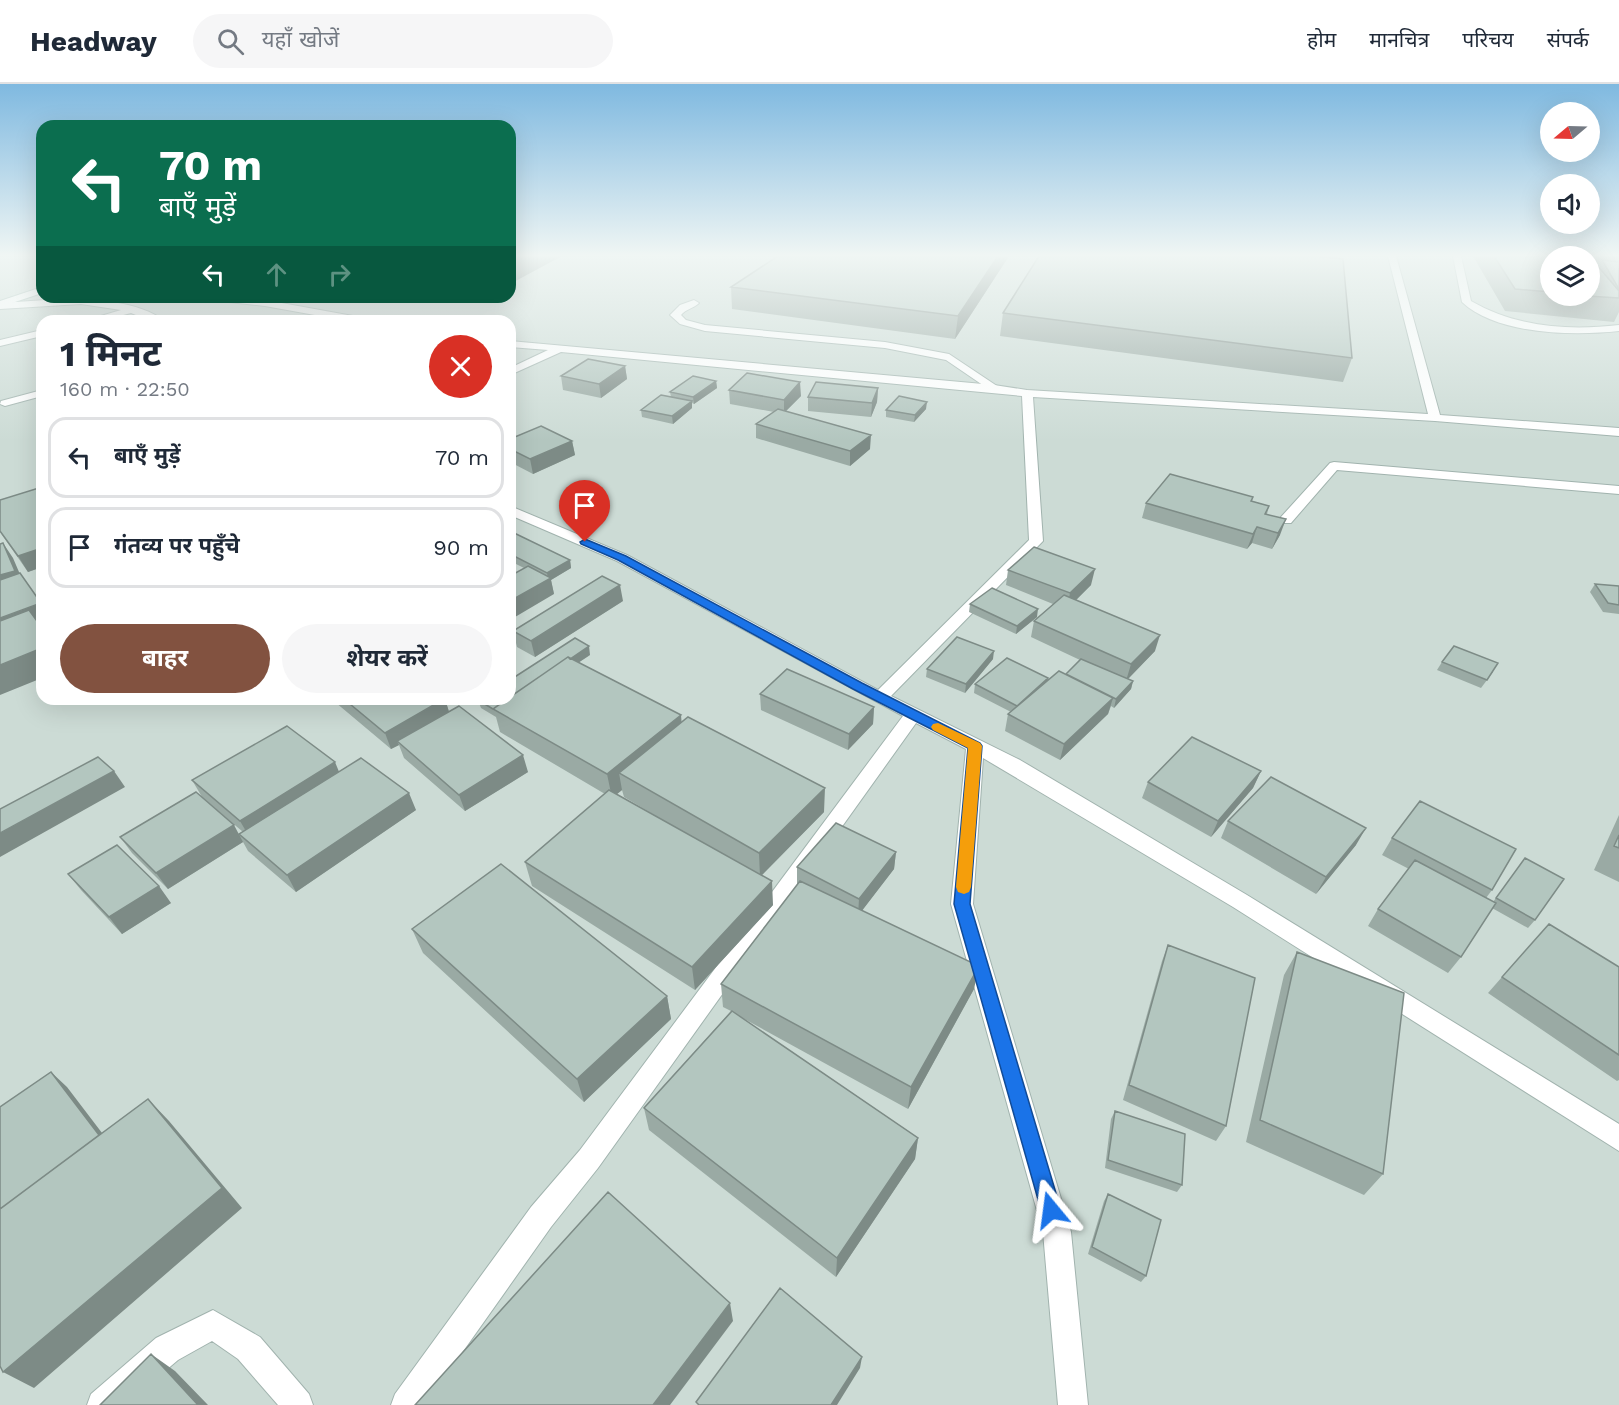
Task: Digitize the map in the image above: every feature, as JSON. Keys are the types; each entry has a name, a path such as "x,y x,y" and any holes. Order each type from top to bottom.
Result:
{"street":[{"path":"678,318 683,322 705,328 885,345 949,357 994,388"},
{"path":"1409,318 1436,418"},
{"path":"1500,318 1528,326 1567,329 1619,328"},
{"path":"0,343 36,334"},
{"path":"516,344 994,388 1027,393 1436,418 1619,432"},
{"path":"516,369 561,348"},
{"path":"880,697 1036,541 1027,393"},
{"path":"5,403 36,395"},
{"path":"1286,520 1334,465 1619,490"},
{"path":"516,513 622,558 913,715 1013,765 1240,901 1619,1138"},
{"path":"406,1405 541,1217 589,1159 913,715"},
{"path":"975,746 962,904 1057,1232 1073,1405"},
{"path":"102,1405 167,1349 213,1325 249,1348 298,1405"}],"shaded area":[{"path":"0,318 36,318 36,705 516,705 516,318 1619,318 1619,1405 0,1405"}],"building":[{"path":"1039,318 1348,318 1352,358"},
{"path":"588,359 625,366 599,384 561,376"},
{"path":"747,373 800,382 784,400 729,390"},
{"path":"693,376 716,381 693,397 670,392"},
{"path":"816,382 878,388 872,403 808,397"},
{"path":"661,395 692,401 672,416 641,410"},
{"path":"899,396 927,402 915,415 886,410"},
{"path":"778,409 871,435 850,451 756,424"},
{"path":"541,426 572,441 530,459 516,452 516,436"},
{"path":"1170,474 1253,497 1251,501 1269,506 1265,514 1286,519 1278,533 1257,527 1253,534 1146,503"},
{"path":"36,489 36,550 18,556 0,531 0,500"},
{"path":"516,534 570,560 547,573 516,557"},
{"path":"3,543 15,571 0,575 0,544"},
{"path":"1034,547 1095,569 1070,593 1008,570"},
{"path":"528,566 551,578 516,598 516,573"},
{"path":"20,573 36,596 36,605 0,618 0,580"},
{"path":"602,576 620,585 531,641 516,633 516,629"},
{"path":"1595,584 1619,586 1619,605 1608,603"},
{"path":"992,588 1038,609 1017,626 970,604"},
{"path":"1064,595 1160,635 1131,664 1034,621"},
{"path":"29,610 36,620 36,650 0,665 0,621"},
{"path":"957,637 994,651 966,684 927,669"},
{"path":"575,638 589,646 570,659 568,657 516,693 516,676"},
{"path":"1454,646 1498,663 1487,680 1442,662"},
{"path":"568,657 681,715 607,774 493,709 499,705 516,705 516,693"},
{"path":"1007,658 1048,678 1017,706 975,684"},
{"path":"1081,659 1133,681 1116,699 1066,674"},
{"path":"787,669 874,707 849,734 760,694"},
{"path":"1059,671 1113,698 1064,744 1008,714"},
{"path":"351,705 434,705 385,733"},
{"path":"486,705 499,705 493,709"},
{"path":"459,706 523,755 459,795 397,741"},
{"path":"688,717 825,788 759,853 619,773"},
{"path":"287,726 335,762 240,821 192,780"},
{"path":"1192,737 1261,771 1218,821 1148,782"},
{"path":"98,757 114,771 0,833 0,809"},
{"path":"361,758 409,793 287,875 239,834"},
{"path":"1271,777 1366,828 1326,877 1228,821"},
{"path":"609,790 772,881 692,967 525,862"},
{"path":"196,792 234,825 156,873 120,837"},
{"path":"1420,801 1516,849 1492,890 1392,838"},
{"path":"836,823 896,852 859,899 797,867"},
{"path":"1619,835 1619,848 1614,846"},
{"path":"117,845 159,886 109,917 68,874"},
{"path":"1525,858 1564,879 1535,920 1496,898"},
{"path":"1415,860 1496,903 1461,957 1378,909"},
{"path":"501,864 667,996 577,1079 412,929"},
{"path":"800,881 979,966 911,1087 721,984"},
{"path":"1549,924 1619,967 1619,1055 1502,977"},
{"path":"1168,945 1255,978 1226,1126 1129,1085"},
{"path":"1297,952 1404,993 1383,1174 1260,1120"},
{"path":"732,1011 918,1138 837,1258 644,1108"},
{"path":"51,1072 99,1135 0,1209 0,1107"},
{"path":"148,1099 222,1188 3,1372 0,1366 0,1209"},
{"path":"1115,1111 1185,1134 1182,1185 1108,1160"},
{"path":"608,1192 730,1303 653,1405 415,1405"},
{"path":"1108,1194 1161,1220 1146,1276 1092,1247"},
{"path":"780,1288 862,1357 831,1405 699,1405 696,1402"},
{"path":"151,1354 198,1405 100,1405"}],"slow traffic":[{"path":"938,727 975,746 964,887"}],"route":[{"path":"585,542 622,558 857,686 975,746 962,904 1051,1210"}]}
